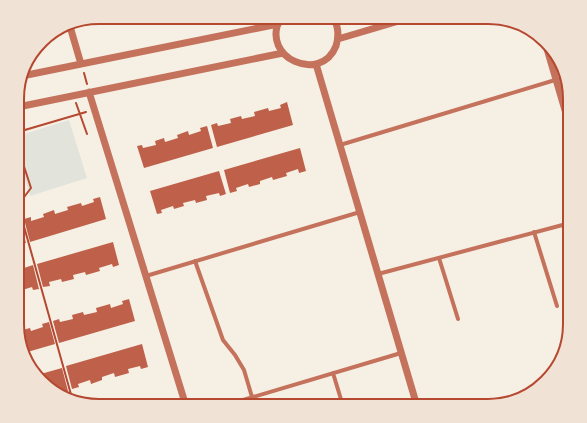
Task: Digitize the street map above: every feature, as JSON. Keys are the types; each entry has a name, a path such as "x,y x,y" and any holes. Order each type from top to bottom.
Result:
{"street":[{"path":"28,75 270,24"},
{"path":"278,24 276,32 277,40 283,53 290,60 307,65 316,64 326,58 334,50 338,39 338,31 336,24"},
{"path":"338,39 389,24"},
{"path":"71,30 81,64"},
{"path":"24,106 283,53"},
{"path":"548,54 563,104"},
{"path":"316,64 415,399"},
{"path":"340,146 560,79"},
{"path":"89,92 184,399"},
{"path":"146,276 360,212"},
{"path":"378,274 563,225"},
{"path":"534,232 558,306"},
{"path":"438,258 458,319"},
{"path":"195,261 223,340 235,355 244,370 252,397"},
{"path":"246,399 401,352"},
{"path":"333,373 342,399"}],"path":[{"path":"81,64 89,92"},
{"path":"76,103 87,134"},
{"path":"24,130 94,110"},
{"path":"24,166 31,188 24,197"},
{"path":"24,226 71,393"}],"shaded area":[{"path":"69,120 87,178 30,196 24,176 24,134"}],"building":[{"path":"287,102 293,125 217,147 211,125 217,123 218,126 231,123 230,119 241,116 242,119 255,116 254,112 268,108 269,111 281,108 280,105"},
{"path":"207,126 213,148 144,168 137,146 142,145 143,148 156,145 155,141 164,138 165,142 178,138 177,135 188,131 189,135 201,131 200,128"},
{"path":"300,148 306,171 299,173 298,169 286,173 287,176 273,180 272,177 260,181 260,184 249,187 248,184 236,188 237,191 230,193 224,170"},
{"path":"219,171 226,194 220,196 219,193 206,196 207,200 196,203 195,200 183,203 184,206 174,209 173,206 161,210 162,213 157,214 150,191"},
{"path":"100,197 106,219 30,242 24,219 31,217 31,221 44,217 43,214 54,210 55,214 68,210 67,207 81,203 82,206 94,202 93,199"},
{"path":"113,242 119,265 113,267 112,264 99,268 100,271 86,275 85,272 73,275 74,279 62,282 61,279 49,282 50,286 43,287 37,264"},
{"path":"33,265 39,289 33,290 32,287 24,289 24,268"},
{"path":"129,299 135,321 59,343 53,321 59,319 60,322 73,319 72,315 83,312 84,315 97,312 96,308 110,304 111,308 123,304 122,301"},
{"path":"49,322 55,344 30,351 25,339 24,330 30,328 31,331 43,327 42,324"},
{"path":"142,344 148,367 141,369 140,366 128,369 129,373 115,377 114,373 102,377 102,380 91,384 90,380 78,384 79,387 72,389 66,366"},
{"path":"62,368 68,391 53,384 43,373"}]}
